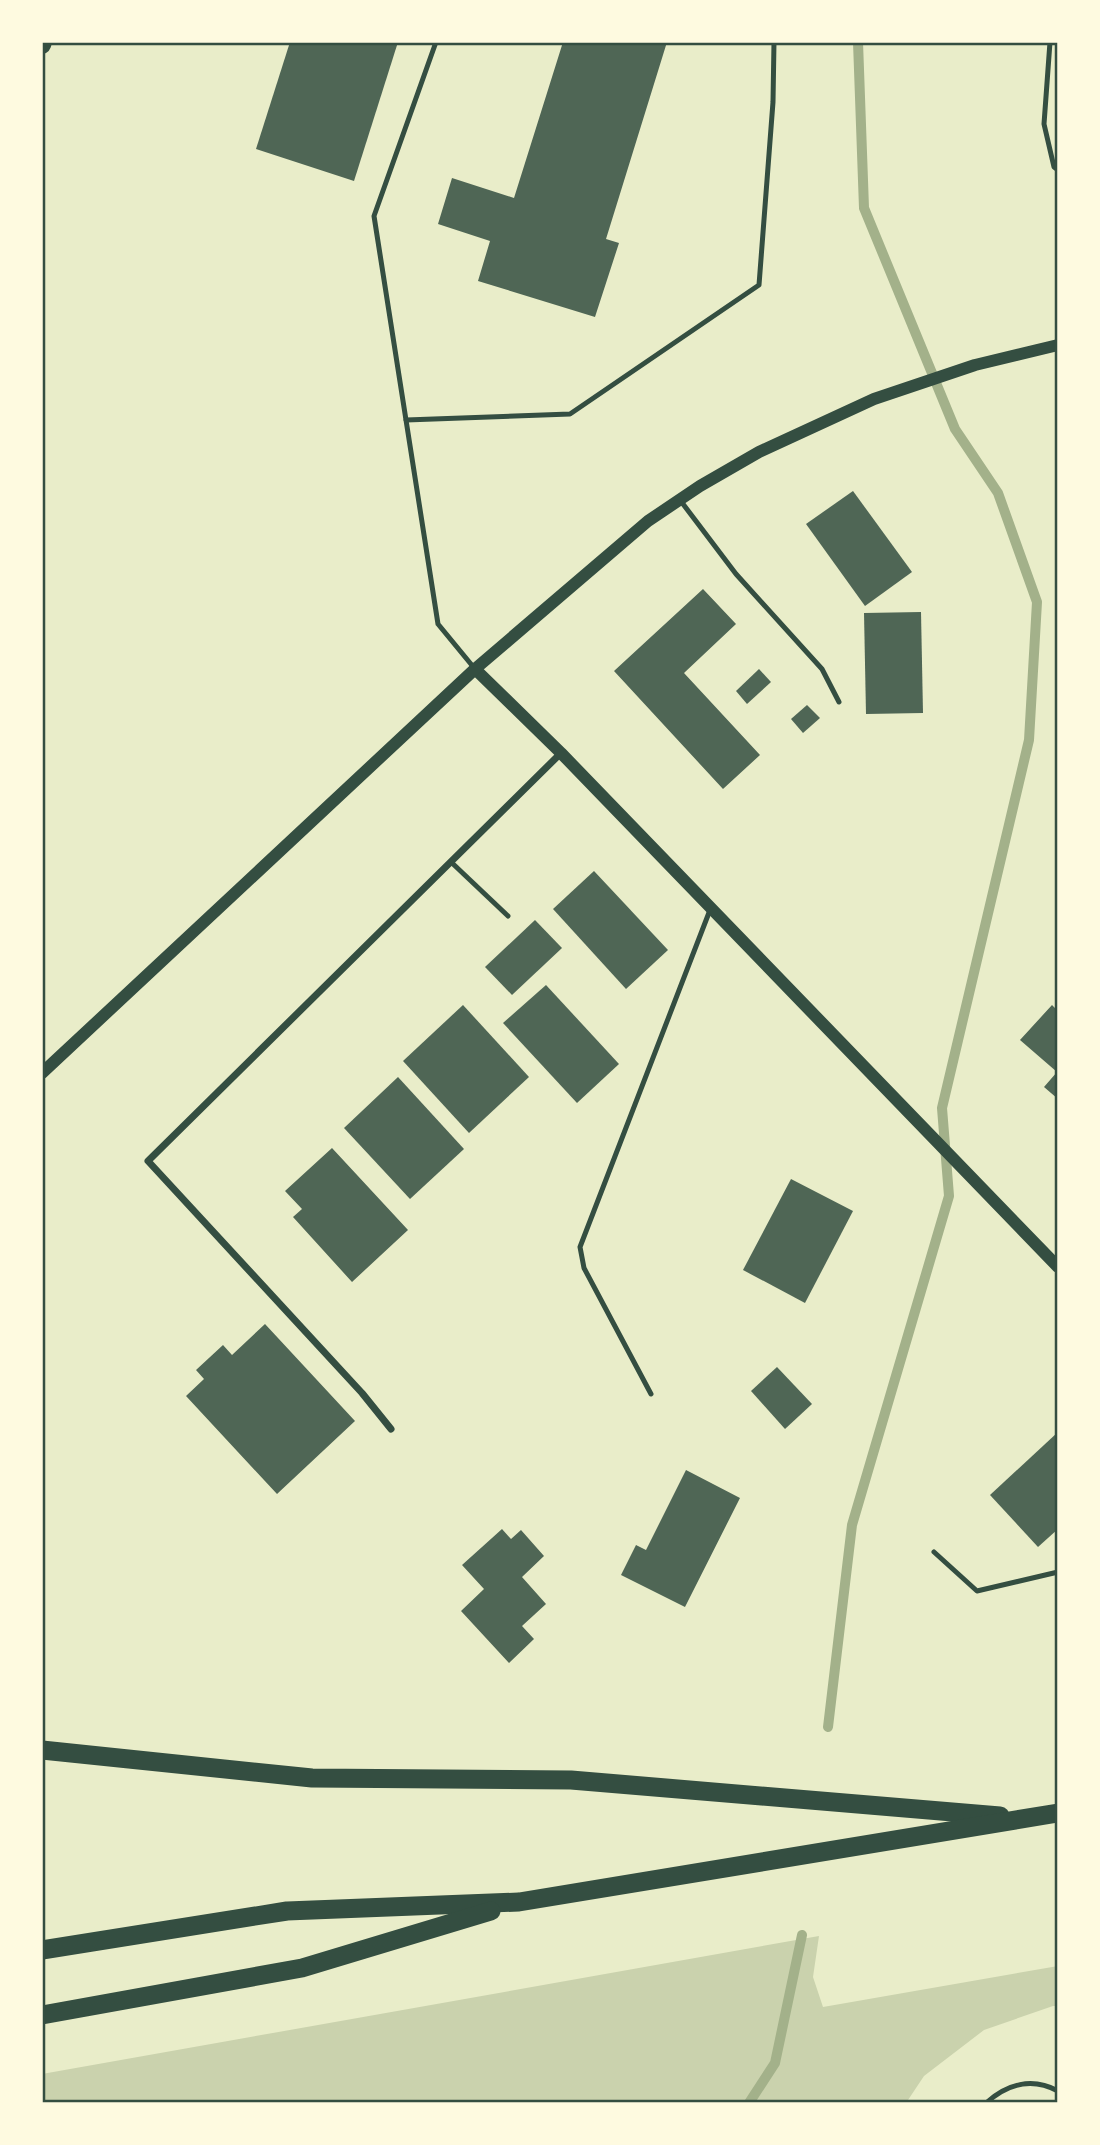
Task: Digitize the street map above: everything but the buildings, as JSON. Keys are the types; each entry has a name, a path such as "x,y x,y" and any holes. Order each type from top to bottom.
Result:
{"highway":[{"path":"42,1750 312,1778 571,1780 1029,1818"},
{"path":"42,1951 287,1911 519,1902 1058,1813"},
{"path":"42,2015 302,1968 519,1902"}],"street":[{"path":"42,1073 475,669 648,521 759,452 874,399 963,368 1054,346"},
{"path":"475,669 561,753 1058,1267"},
{"path":"391,1429 362,1393 148,1161 561,753"}],"lane":[{"path":"436,42 374,216 438,624 475,669"},
{"path":"406,420 570,414 760,285 773,102 774,42"},
{"path":"1050,42 1044,124 1054,167 1058,170"},
{"path":"680,500 736,574 822,669 839,702"},
{"path":"451,862 508,916"},
{"path":"651,1394 584,1268 580,1247 711,907"},
{"path":"934,1552 977,1591 1058,1572"},
{"path":"986,2103 997,2093 1020,2084 1041,2083 1058,2091"}],"green space":[{"path":"819,1936 813,1977 823,2007 1058,1966 1058,2006 984,2030 924,2076 906,2103 42,2103 42,2074"}],"waterway":[{"path":"828,1727 852,1525 949,1196 942,1108 1029,740 1037,602 998,493 955,429 864,208 858,42"},
{"path":"749,2103 775,2063 802,1935"}]}
